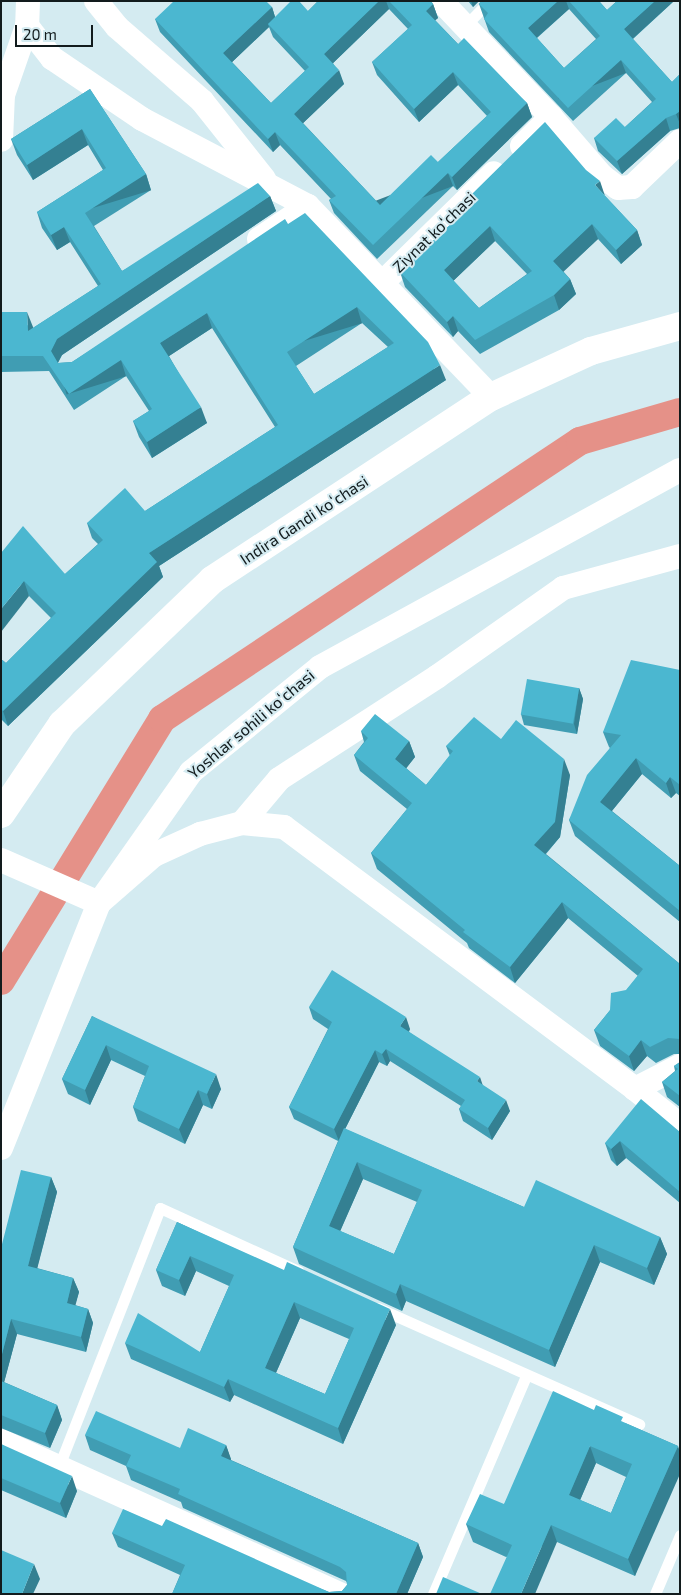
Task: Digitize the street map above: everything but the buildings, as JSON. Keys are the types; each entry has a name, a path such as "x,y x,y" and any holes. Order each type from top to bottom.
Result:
{"street":[{"path":"1,140 3,95 27,26 28,1"},
{"path":"96,1 117,27 202,101 275,192"},
{"path":"441,1 551,117 602,176 618,188 632,187 680,141"},
{"path":"27,26 52,58 142,119 275,192 308,206 491,397"},
{"name":"Ziynat koʻchasi","path":"381,284 551,117"},
{"path":"242,250 308,206"},
{"name":"Indira Gandi koʻchasi","path":"1,814 62,724 212,580 491,397 591,351 680,326"},
{"name":"Yoshlar sohili koʻchasi","path":"1,1148 99,903 190,772 320,667 662,476 680,470"},
{"path":"242,823 279,780 438,676 563,588 680,556"},
{"path":"6,862 99,903 154,855 200,834 242,823 284,827 635,1089 680,1126"},
{"path":"635,1089 680,1066"},
{"path":"1,1441 340,1594"}],"lane":[{"path":"465,26 489,1"},
{"path":"59,1466 160,1208 311,1278"},
{"path":"365,1302 526,1376 639,1424"},
{"path":"433,1594 526,1376"},
{"path":"655,1594 680,1535"}],"waterway":[{"path":"1,981 162,719 580,441 680,412"}]}
